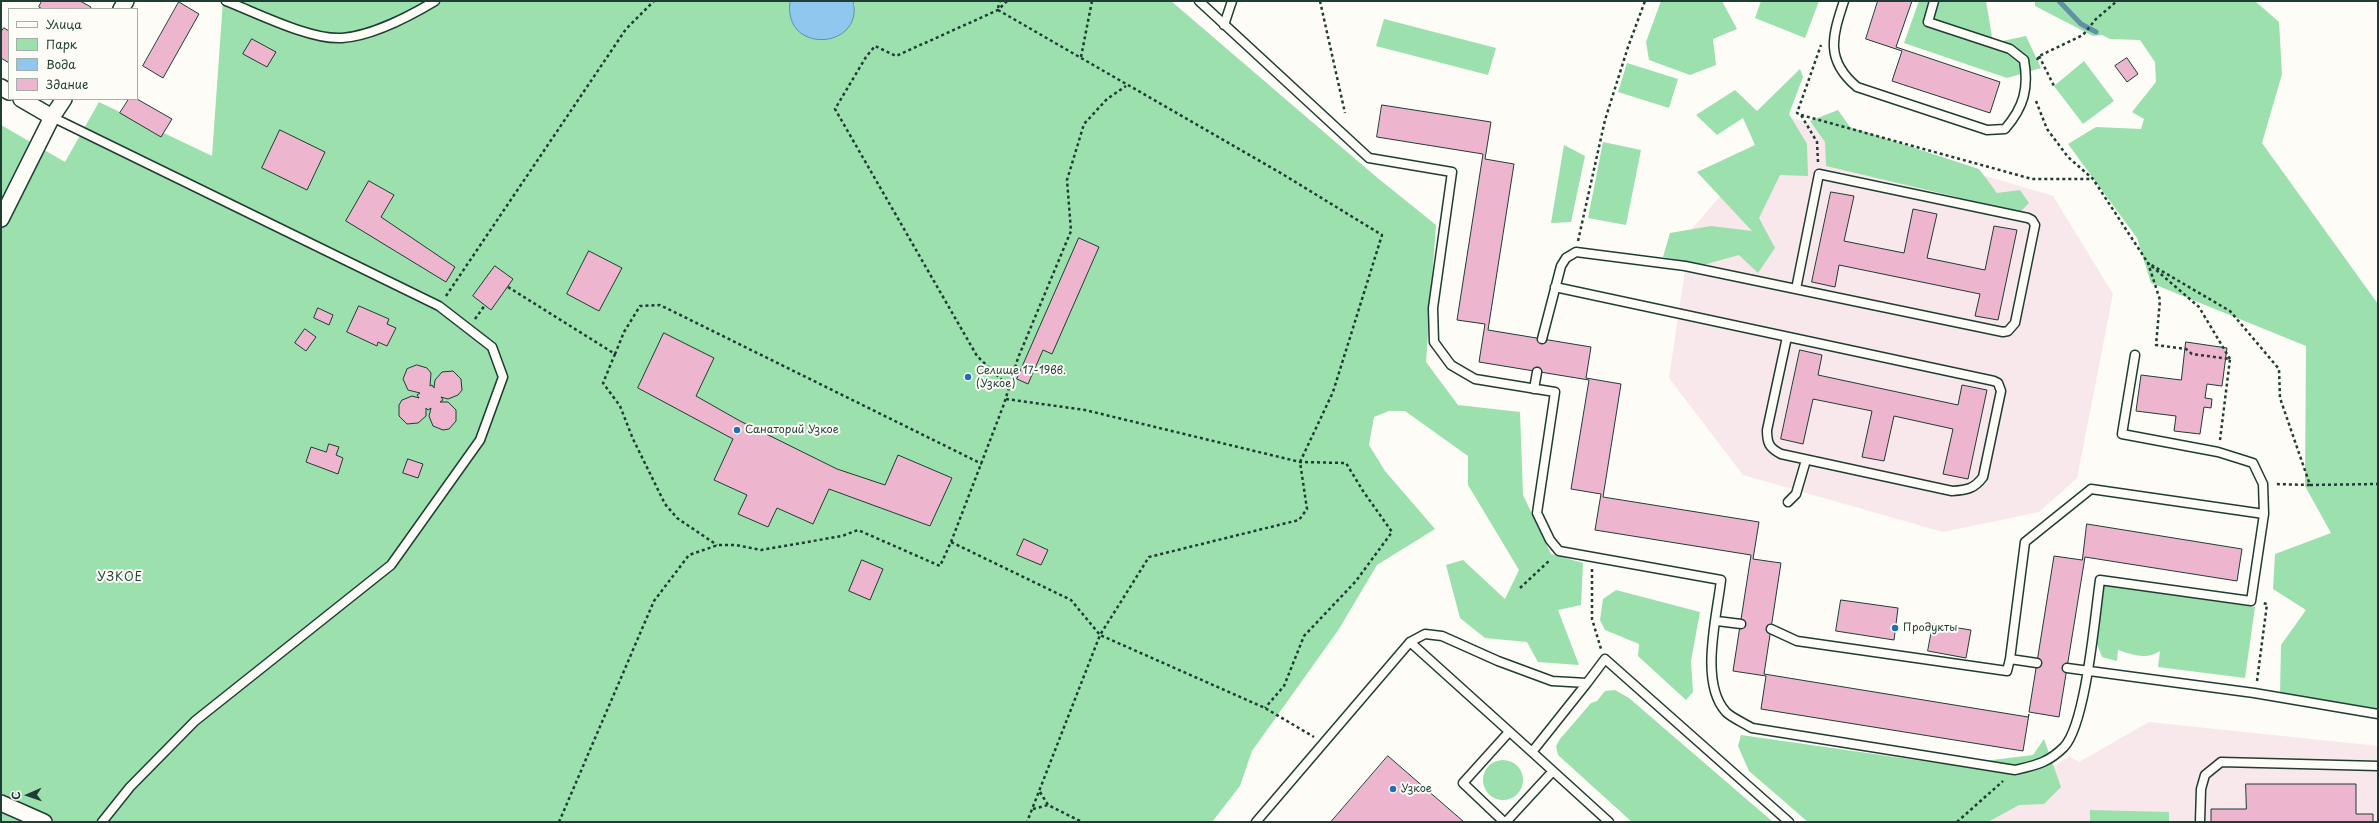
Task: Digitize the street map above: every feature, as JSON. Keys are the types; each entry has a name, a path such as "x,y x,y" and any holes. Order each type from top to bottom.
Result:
{"street":[{"path":"23,100 52,117"},
{"path":"1,219 52,117 63,100"},
{"path":"1,803 44,822"}],"lane":[{"path":"226,1 314,35 342,38 391,24 436,1"},
{"path":"1198,1 1369,158 1452,172 1433,308 1434,342 1451,365 1476,379 1555,392 1537,513 1550,540 1559,551 1722,580 1711,657 1713,689 1726,712 1752,728 2015,770 2044,764 2065,746 2078,718 2088,671 2100,580 2251,601 2264,514 2263,484 2253,463 2218,452 2122,434 2135,355"},
{"path":"1224,25 1232,1"},
{"path":"1844,1 1835,28 1832,45 1838,66 1844,76 1857,87 1987,130 2005,129 2018,114 2028,79 2024,60 2010,49 1928,22 1934,1"},
{"path":"52,117 439,306 492,347 503,377 480,440 391,565 195,721 130,786 102,822"},
{"path":"1542,339 1561,266 1566,258 1576,252 1685,266 2003,332 2013,328 2034,231 2032,220 1819,174 1796,289"},
{"path":"1555,287 1994,381 2000,386 1983,477 1977,485 1968,490 1952,491 1806,460 1781,454 1772,450 1767,442 1767,430 1787,337"},
{"path":"1534,389 1537,372"},
{"path":"1788,502 1796,494 1806,460"},
{"path":"1771,629 1797,641 2007,671 2010,659 2025,542 2091,489 2264,514"},
{"path":"1717,621 1741,624"},
{"path":"1256,822 1410,642 1425,634 1442,636 1498,661 1552,681 1587,683"},
{"path":"1410,642 1609,822"},
{"path":"1532,752 1605,659 1789,822"},
{"path":"2010,659 2037,663"},
{"path":"2067,668 2255,693 2378,714"},
{"path":"1509,732 1463,783 1505,822 1553,771"},
{"path":"2200,822 2201,789 2205,775 2221,762 2378,766"}],"path":[{"path":"439,306 626,29 654,1"},
{"path":"998,10 1000,1"},
{"path":"1007,1 998,10 896,56 875,46 866,57 835,109 977,356 1009,387"},
{"path":"1081,58 1092,1"},
{"path":"1320,1 1345,113"},
{"path":"1576,252 1605,120 1628,47 1645,1"},
{"path":"2117,1 2096,19 2084,36 2039,56 2028,79 2047,128 2068,157 2093,179 2148,264 2160,300 2156,345 2186,349 2192,354 2230,359"},
{"path":"998,10 1126,86 1284,176 1382,235 1333,392 1300,462 1307,509 1299,520 1149,557 1100,634 1027,822"},
{"path":"2039,56 2054,86"},
{"path":"1815,62 1798,113 1801,115 1817,142 1819,174"},
{"path":"559,822 654,601 689,555 718,545 736,545 760,550 842,536 858,530 940,566 982,464 1006,399 1018,358 1071,231 1066,180 1084,124 1107,99 1126,86"},
{"path":"1801,115 2032,179 2093,179"},
{"path":"2148,264 2199,307 2230,359 2218,452"},
{"path":"2148,264 2230,311 2279,369 2280,398 2310,485"},
{"path":"508,287 615,354"},
{"path":"468,328 485,305"},
{"path":"718,545 677,518 665,504 633,439 620,406 603,383 624,332 640,306 660,305 982,464"},
{"path":"1006,399 1086,410 1300,462 1346,463 1363,491 1392,532 1356,581 1304,636 1284,686 1265,708"},
{"path":"2263,484 2378,484"},
{"path":"951,542 1071,600 1100,634 1265,708 1323,743"},
{"path":"1520,588 1559,551"},
{"path":"1592,557 1592,619 1605,659"},
{"path":"2257,674 2267,604"},
{"path":"1957,822 2015,770"},
{"path":"1040,791 1048,805 1082,822"},
{"path":"1033,809 1048,805"}],"shaded area":[{"path":"1788,117 2053,196 2113,294 2077,478 2039,512 1943,532 1743,475 1669,378 1691,230"},
{"path":"2149,722 2378,746 2378,822 1974,822 2069,756 2079,762"}],"green space":[{"path":"223,1 790,1 791,18 800,32 855,6 853,1 1171,1 1374,175 1436,225 1426,362 1458,405 1520,412 1523,495 1551,554 1583,563 1581,605 1558,610 1579,665 1538,662 1527,642 1485,638 1460,618 1446,565 1463,560 1505,599 1519,570 1468,485 1468,456 1405,411 1389,411 1374,417 1369,445 1385,471 1435,529 1377,565 1339,629 1252,751 1240,786 1212,822 1,822 1,125 65,162 99,102 212,156"},
{"path":"1661,1 1722,1 1737,29 1713,39 1716,65 1690,75 1649,60 1646,42"},
{"path":"1761,1 1819,1 1805,38 1755,18"},
{"path":"1919,1 1986,1 1993,43 2026,36 2041,68 2007,78 1904,43"},
{"path":"2035,1 2255,1 2279,22 2282,74 2262,143 2378,304 2378,711 2280,695 2281,645 2306,610 2273,589 2275,554 2331,533 2305,486 2306,346 2151,283 2137,238 2068,144 2096,127 2141,129 2144,119 2132,112 2156,82 2155,62 2140,40 2110,39 2102,35 2093,36 2035,6"},
{"path":"1384,19 1496,48 1488,75 1376,46"},
{"path":"2084,61 2114,101 2083,124 2054,86"},
{"path":"1627,63 1678,79 1669,108 1618,92"},
{"path":"1800,69 1803,77 1789,114 1807,144 1808,176 1780,175 1759,218 1775,248 1758,273 1739,255 1703,265 1663,257 1670,233 1711,226 1752,231 1697,172 1755,145 1743,118 1717,135 1696,115 1735,90 1757,111"},
{"path":"1838,110 1850,127 1979,169 1997,193 2020,190 2029,203 2020,212 1826,166 1825,142 1810,121"},
{"path":"1603,142 1641,150 1626,225 1588,218"},
{"path":"1564,145 1585,156 1571,222 1551,223"},
{"path":"2104,585 2255,607 2245,678 2158,667 2160,651 2155,654 2140,656 2118,650 2117,661 2102,657 2095,639"},
{"path":"1616,590 1700,612 1691,661 1693,692 1686,700 1638,656 1639,644 1605,630 1600,620 1603,599"},
{"path":"1615,690 1629,698 1773,822 1632,822 1558,755 1556,746 1560,739 1591,703 1597,701 1605,691"},
{"path":"1741,735 1951,765 2033,755 2044,739 2061,787 2044,804 2019,805 1988,822 1808,822 1749,771 1738,746"},
{"path":"1507,760 1514,763 1520,769 1523,780 1522,788 1514,797 1507,800 1499,800 1492,797 1484,788 1483,776 1486,769 1495,761"},
{"path":"2090,810 2169,812 2169,822 2090,822"}],"water":[{"path":"790,1 853,1 853,17 847,29 836,37 823,40 810,38 798,31 791,19"}],"building":[{"path":"42,1 80,1 91,7 40,8 39,7"},
{"path":"1878,1 1912,1 1896,47 2000,82 1990,113 1892,81 1902,51 1866,39"},
{"path":"179,2 199,14 163,78 143,66"},
{"path":"4,28 8,30 8,62 1,58 1,32"},
{"path":"252,39 276,52 267,67 243,54"},
{"path":"2127,58 2138,74 2127,82 2115,66"},
{"path":"128,100 138,100 172,119 161,137 120,113"},
{"path":"1382,105 1491,122 1485,159 1514,164 1488,330 1591,347 1586,378 1621,384 1603,497 1759,522 1753,559 1781,563 1764,674 2028,717 2029,714 2023,751 1761,709 1766,676 1733,671 1751,555 1595,530 1601,494 1571,489 1589,380 1479,362 1485,324 1457,320 1483,154 1377,137"},
{"path":"280,130 325,152 307,190 262,168"},
{"path":"369,181 394,195 381,217 455,267 446,282 346,221"},
{"path":"1831,192 1854,196 1844,241 1904,253 1913,209 1937,214 1927,258 1985,270 1994,226 2017,230 1998,320 1975,316 1980,294 1839,265 1835,287 1812,282"},
{"path":"1079,238 1099,247 1052,354 1043,350 1028,384 1017,379"},
{"path":"589,251 622,268 599,311 567,294"},
{"path":"495,266 513,279 491,310 473,296"},
{"path":"359,306 389,319 387,324 396,328 387,346 378,342 377,346 347,332"},
{"path":"318,308 333,315 329,325 314,318"},
{"path":"305,329 316,337 306,351 295,343"},
{"name":"Санаторий Узкое","path":"664,333 714,358 696,396 740,421 837,469 885,485 898,455 952,478 930,526 829,489 813,524 777,508 768,527 738,514 747,495 714,480 733,439 638,388"},
{"path":"2186,342 2227,348 2222,386 2207,384 2205,398 2212,399 2211,408 2204,407 2200,434 2174,431 2176,416 2136,411 2141,375 2181,380"},
{"path":"1800,350 1822,355 1818,375 1958,405 1962,385 1987,390 1968,479 1943,474 1953,429 1894,416 1884,461 1862,457 1872,411 1813,399 1803,444 1781,439"},
{"path":"417,365 427,368 431,373 430,386 432,385 434,388 435,380 442,372 453,371 461,379 462,390 458,395 448,399 441,397 443,400 440,402 448,402 456,410 456,421 449,429 443,430 433,426 429,416 431,408 428,410 426,408 426,416 418,423 407,424 399,416 399,405 402,400 412,396 419,398 417,395 420,393 408,390 403,379 407,369"},
{"path":"329,444 339,447 336,455 343,458 338,474 306,462 311,447 326,452"},
{"path":"408,459 423,464 418,478 403,473"},
{"path":"2087,524 2242,549 2237,581 2085,557 2059,717 2029,712 2054,556 2082,560"},
{"path":"1024,539 1048,550 1041,565 1017,555"},
{"path":"862,560 883,569 870,600 849,591"},
{"path":"1841,600 1898,608 1894,640 1836,631"},
{"path":"1933,624 1971,630 1966,658 1928,651"},
{"name":"Узкое","path":"1388,756 1464,822 1331,822"},
{"path":"2246,784 2356,784 2356,814 2373,814 2373,822 2211,822 2211,809 2246,809"}],"waterway":[{"path":"2059,1 2081,24 2096,32"}],"place":[{"name":"Селище 17-19вв. (Узкое)","path":"968,377"},
{"name":"Санаторий Узкое","path":"737,430"},
{"name":"Продукты","path":"1895,628"},
{"name":"Узкое","path":"1393,789"}],"district":[{"name":"УЗКОЕ","path":"120,578"}]}
